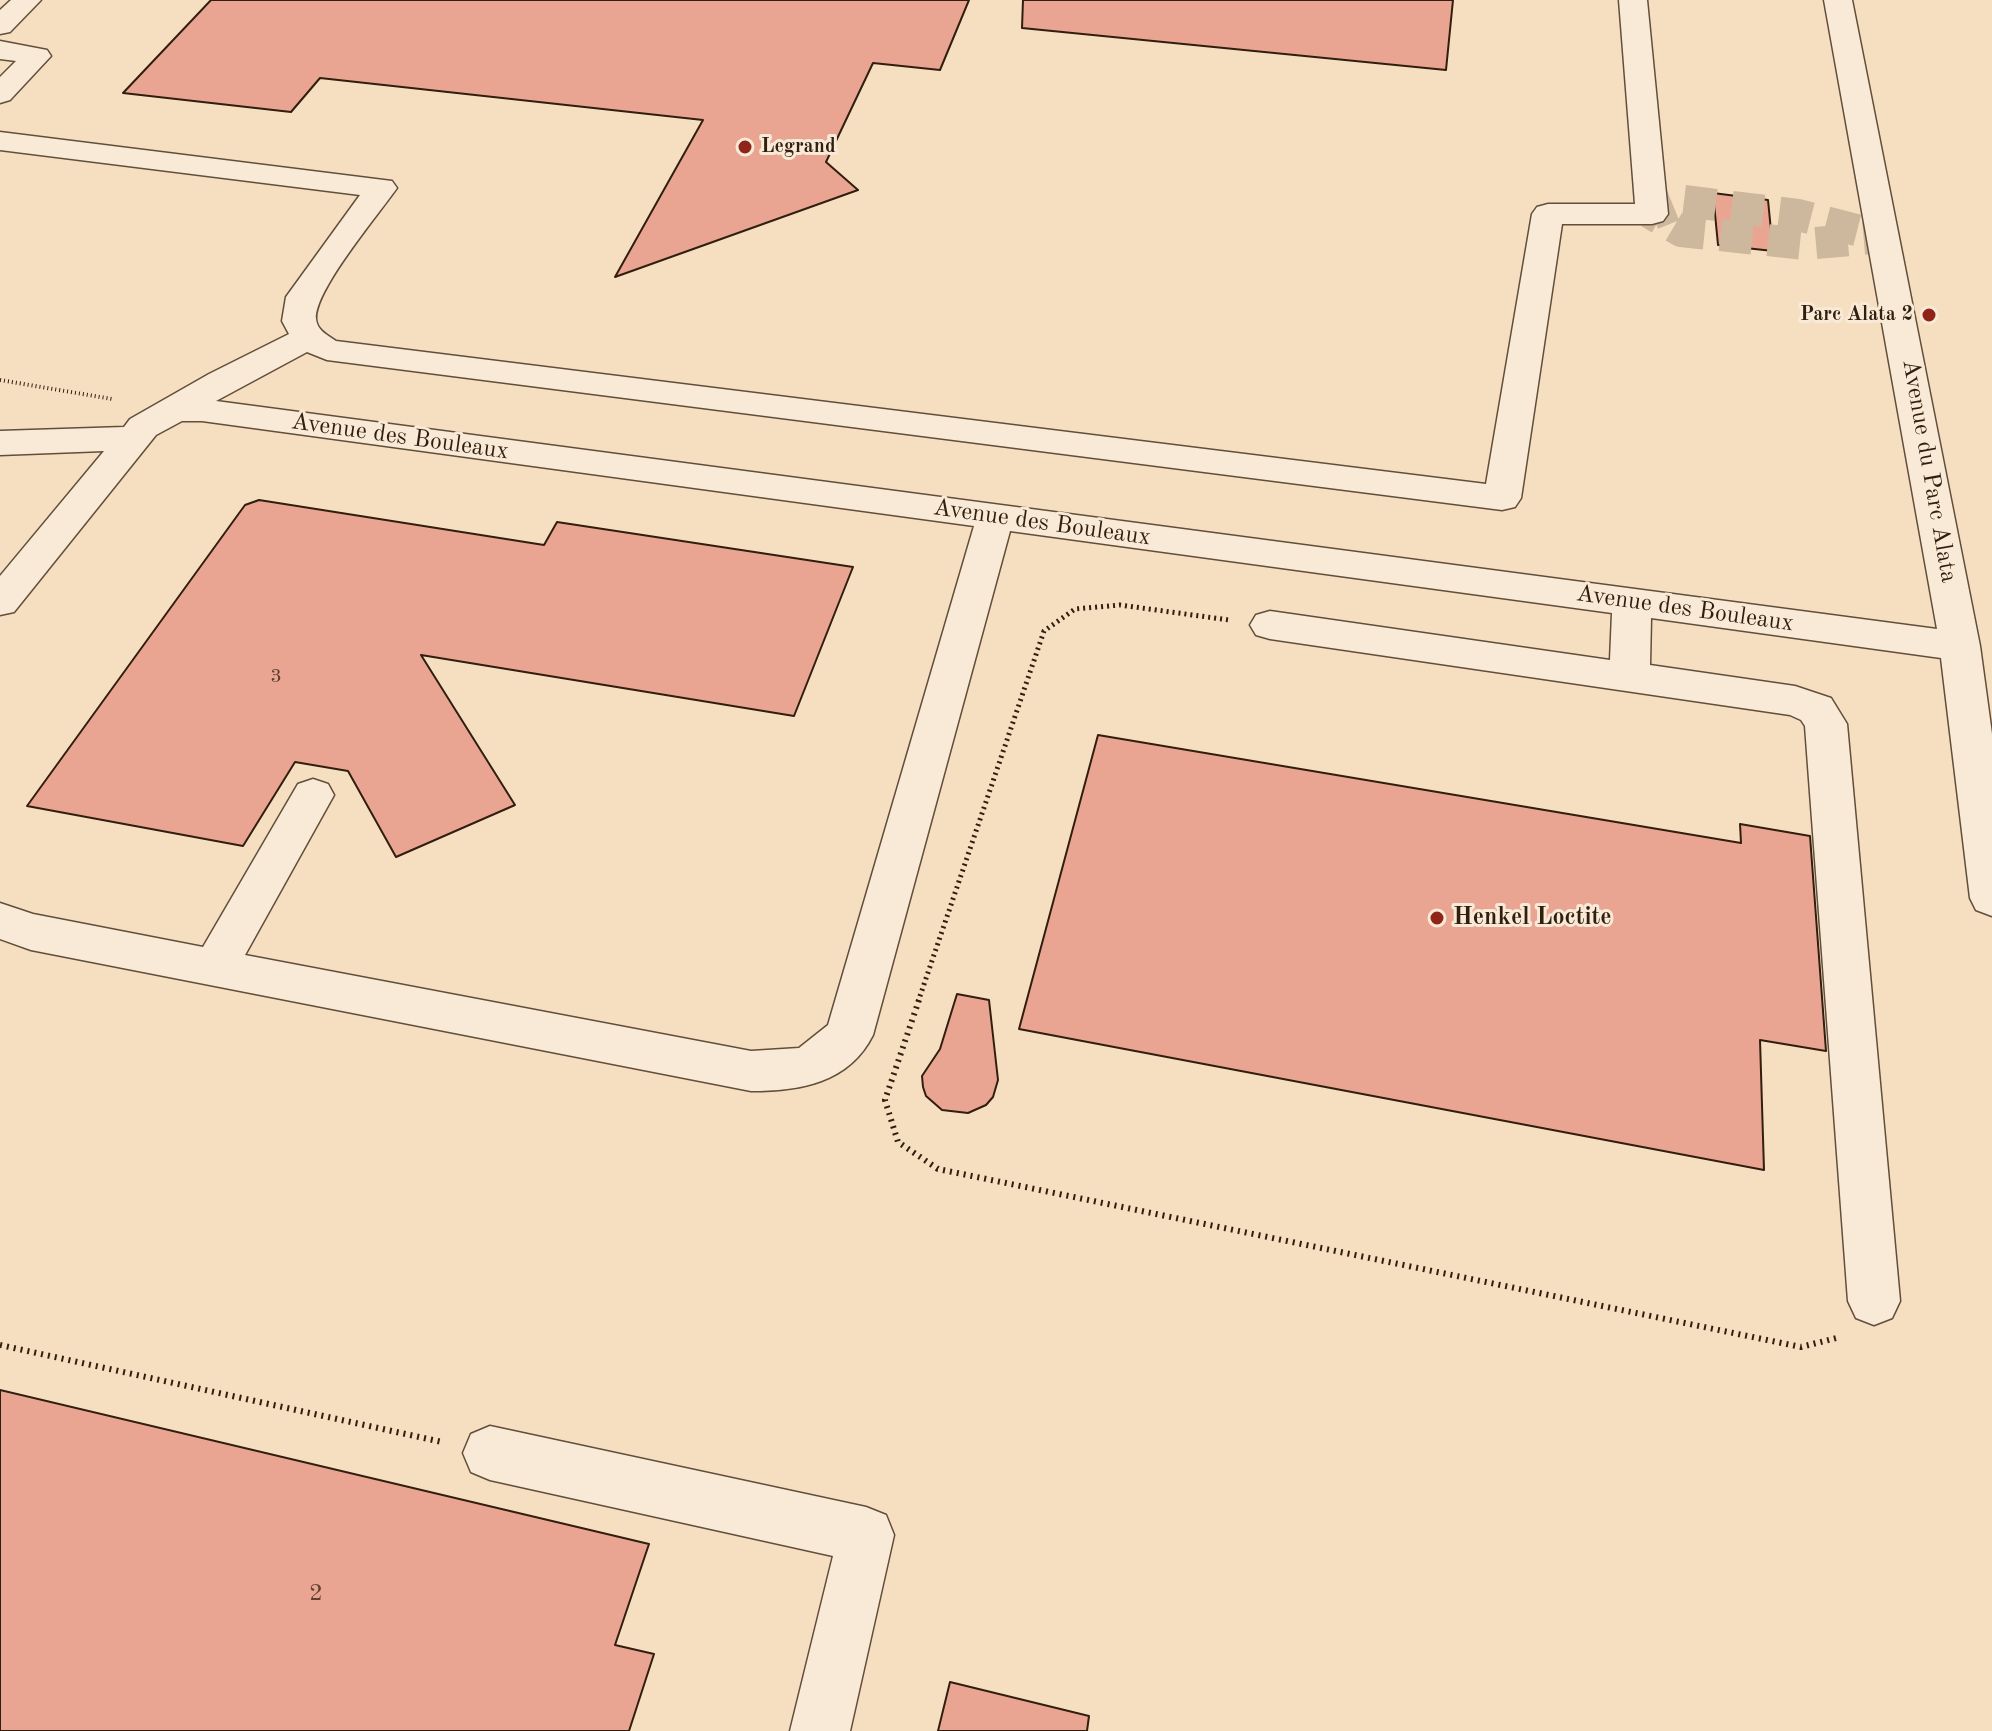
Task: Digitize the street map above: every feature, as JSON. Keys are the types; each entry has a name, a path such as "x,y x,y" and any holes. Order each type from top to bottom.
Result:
{"street":[{"path":"0,26 27,0"},
{"path":"0,141 381,188 303,297 299,321 308,338 327,350 1502,498 1548,214 1652,214 1633,0"},
{"name":"Avenue du Parc Alata","path":"1838,0 1960,646 1992,898"},
{"path":"0,50 37,56 0,94"},
{"path":"0,602 133,438 155,419 308,338"},
{"name":"Avenue des Bouleaux","path":"176,410 202,410 1960,646"},
{"path":"0,443 133,438"},
{"path":"0,921 31,932 751,1071 790,1071 824,1061 849,1035 995,517"},
{"path":"1629,676 1632,602"},
{"path":"1270,625 1795,701 1816,709 1826,724 1874,1301"},
{"path":"215,967 313,795"},
{"path":"490,1453 866,1535 820,1731"}],"path":[{"path":"0,380 176,410"},
{"path":"1270,625 1120,605 1075,609 1044,631 885,1100 898,1142 938,1169 1801,1347 1849,1335 1874,1301"},
{"path":"0,1345 490,1453"}],"building":[{"name":"Legrand","path":"211,0 969,0 940,70 873,63 826,162 858,190 615,277 703,120 320,78 291,112 123,93"},
{"path":"1023,0 1453,0 1446,70 1022,28"},
{"path":"1713,193 1768,200 1773,251 1718,245"},
{"path":"259,500 544,545 557,522 853,567 794,716 421,655 515,805 396,857 348,771 295,762 243,846 27,806 245,505"},
{"name":"Henkel Loctite","path":"1098,735 1741,843 1740,824 1810,836 1826,1051 1760,1040 1764,1170 1019,1029"},
{"path":"957,994 989,1000 998,1080 993,1097 986,1105 968,1113 942,1110 926,1096 923,1087 922,1076 940,1049"},
{"path":"0,1390 649,1544 615,1645 654,1654 629,1731 0,1731"},
{"path":"950,1682 1089,1716 1087,1731 938,1731"}],"tunnel":[{"path":"1684,201 1798,215 1884,237 1805,244 1681,231 1652,214 1684,201"}],"place":[{"name":"Legrand","path":"745,147"},
{"name":"Parc Alata 2","path":"1929,315"},
{"name":"Henkel Loctite","path":"1437,918"}]}
